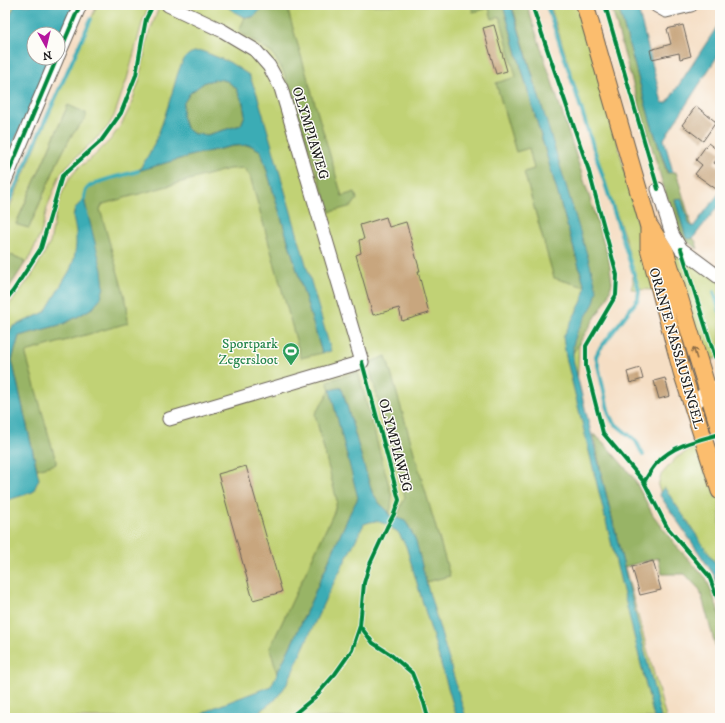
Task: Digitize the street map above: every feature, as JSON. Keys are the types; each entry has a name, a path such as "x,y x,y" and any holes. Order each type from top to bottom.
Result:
{"main road":[{"name":"ORANJE NASSAUSINGEL","path":"585,5 649,227 664,252 714,388 720,430"},
{"name":"ORANJE NASSAUSINGEL","path":"649,227 649,248 682,372 720,491"}],"street":[{"path":"66,38 80,5"},
{"name":"OLYMPIAWEG","path":"168,5 223,31 255,50 269,66 281,88 362,362 169,419"},
{"path":"657,5 666,11 691,5"},
{"path":"5,181 54,66"},
{"path":"658,189 672,234 681,249 720,278"},
{"path":"692,407 714,388"},
{"path":"692,407 716,406"}],"green space":[{"path":"5,5 15,5 5,28"},
{"path":"97,5 149,5 142,23 127,79 114,116 107,128 60,174 47,208 41,233 29,259 24,265 24,260 5,253 5,218","holes":["68,105 70,138 58,161 29,228 16,224"]},
{"name":"Sportpark Zegersloot","path":"181,5 518,5 599,277 579,340 577,393 666,718 5,718 5,310 31,277 50,243 57,207 69,179 78,168 93,157 111,139 121,125 130,108 139,81 148,37 159,7 190,20"},
{"path":"262,5 287,5 342,196 355,192 357,199 352,206 330,212 284,73 273,54 239,31 245,17 251,18 260,10"},
{"path":"471,5 503,5 585,287 554,278 524,172 534,169 529,148 516,152 496,83 516,77 500,17 492,19 489,8 473,12"},
{"path":"512,5 527,5 609,260 612,283 607,299 573,353 571,339 589,302 562,176"},
{"path":"550,5 578,5 611,116 654,290 631,289 633,282 632,266 625,238 605,181"},
{"path":"611,5 618,5 650,120 667,173 676,172 693,227 689,224 681,198 675,200 686,238 693,238 698,249 683,239 670,208"},
{"path":"218,79 227,81 236,88 243,103 245,115 241,125 207,135 194,134 186,128 182,116 183,104 190,93 205,82"},
{"path":"68,105 86,113 86,117 70,138 58,161 29,228 18,225 16,224"},
{"path":"250,145 261,151 322,353 301,358 250,176 244,168 229,169 103,204 100,209 127,305 128,323 29,351 26,355 56,461 56,464 37,469 12,360 19,336 63,324 77,317 94,307 104,287 84,199 87,190 99,182 193,155 233,146"},
{"path":"670,250 689,263 720,278 720,358 701,361"},
{"path":"5,253 24,260 24,265 5,294"},
{"path":"386,356 450,576 426,582 418,550 409,526 402,520 396,518 405,497 368,363"},
{"path":"358,372 392,497 389,515 388,511 380,504 372,492 343,392 341,388 330,390 327,381"},
{"path":"330,390 359,498 350,513 277,674 270,648 334,512 337,501 315,414"},
{"path":"593,434 603,442 633,477 653,515 678,548 706,578 720,617 720,663 700,590 685,574 662,574 658,558 624,567"},
{"path":"706,444 720,488 720,573 662,496 658,486 661,475 676,458 689,450"}],"water":[{"path":"15,5 74,5 65,26 26,26 26,66 48,66 5,162 5,28"},
{"path":"225,5 262,5 259,12 255,16 245,17"},
{"path":"503,5 511,5 597,290 594,303 577,332 573,345 573,359 661,718 654,718 566,357 563,337 582,301 585,287"},
{"path":"618,5 637,5 662,102 664,103 667,103 720,22 720,53 664,139 673,172 668,173 650,120"},
{"path":"202,51 229,62 249,75 257,94 331,351 322,353 261,151 250,145 233,146 193,155 138,171 158,134 179,70 185,58 192,53","holes":["218,79 227,81 236,88 243,103 245,115 241,125 207,135 194,134 186,128 182,116 183,104 190,93 205,82"]},
{"path":"720,192 720,204 693,238 686,238 675,200 681,198 689,224 693,227"},
{"path":"84,199 102,270 104,287 101,297 94,307 77,317 63,324 19,336 12,360 39,479 33,492 5,501 5,342 12,327 45,312 70,270 74,259 76,245 76,231 73,217 75,208"},
{"path":"341,388 343,392 372,492 380,504 388,511 389,515 405,521 416,541 426,582 466,718 457,718 406,546 398,532 377,521 364,524 325,600 287,684 276,699 261,710 260,718 196,718 213,708 271,686 296,635 358,498 330,390"},
{"path":"664,487 720,570 720,594 714,575 659,494"}],"building":[{"path":"494,25 507,71 496,74 483,28"},
{"path":"683,25 691,56 680,59 679,53 652,59 650,50 671,44 667,29"},
{"path":"696,106 716,122 703,141 682,125"},
{"path":"708,143 720,152 714,163 720,167 720,183 716,189 695,174 702,165 696,160"},
{"path":"386,217 389,227 406,222 420,271 418,271 429,313 402,321 399,308 373,315 356,255 361,253 359,240 364,239 360,225"},
{"path":"640,368 643,379 630,383 627,372"},
{"path":"665,378 670,396 659,399 654,381"},
{"path":"246,466 282,592 253,600 218,474"},
{"path":"653,561 661,590 640,595 632,567"}],"waterway":[{"path":"547,5 639,290 638,299 596,356 609,414 613,422 636,441 643,455"},
{"path":"5,210 91,19"},
{"path":"84,199 87,190 93,184 138,171"},
{"path":"714,292 720,312"}],"cycle path":[{"path":"66,37 80,5"},
{"path":"5,301 41,248 62,176 101,141 121,113 136,75 146,19 153,5"},
{"path":"532,5 588,168 617,275 616,295 586,346 586,366 603,433 644,482 667,527 709,576 720,605"},
{"path":"605,5 658,189"},
{"path":"5,181 54,66"},
{"path":"681,249 715,357 720,363"},
{"path":"284,718 293,715 315,697 335,674 352,650 360,626 364,583 369,566 394,514 399,500 362,362"},
{"path":"644,482 656,464 671,451 695,441 720,434"},
{"path":"360,626 373,643 390,654 412,673 424,703 428,718"}],"place":[{"name":"Sportpark Zegersloot","path":"291,366"}]}
